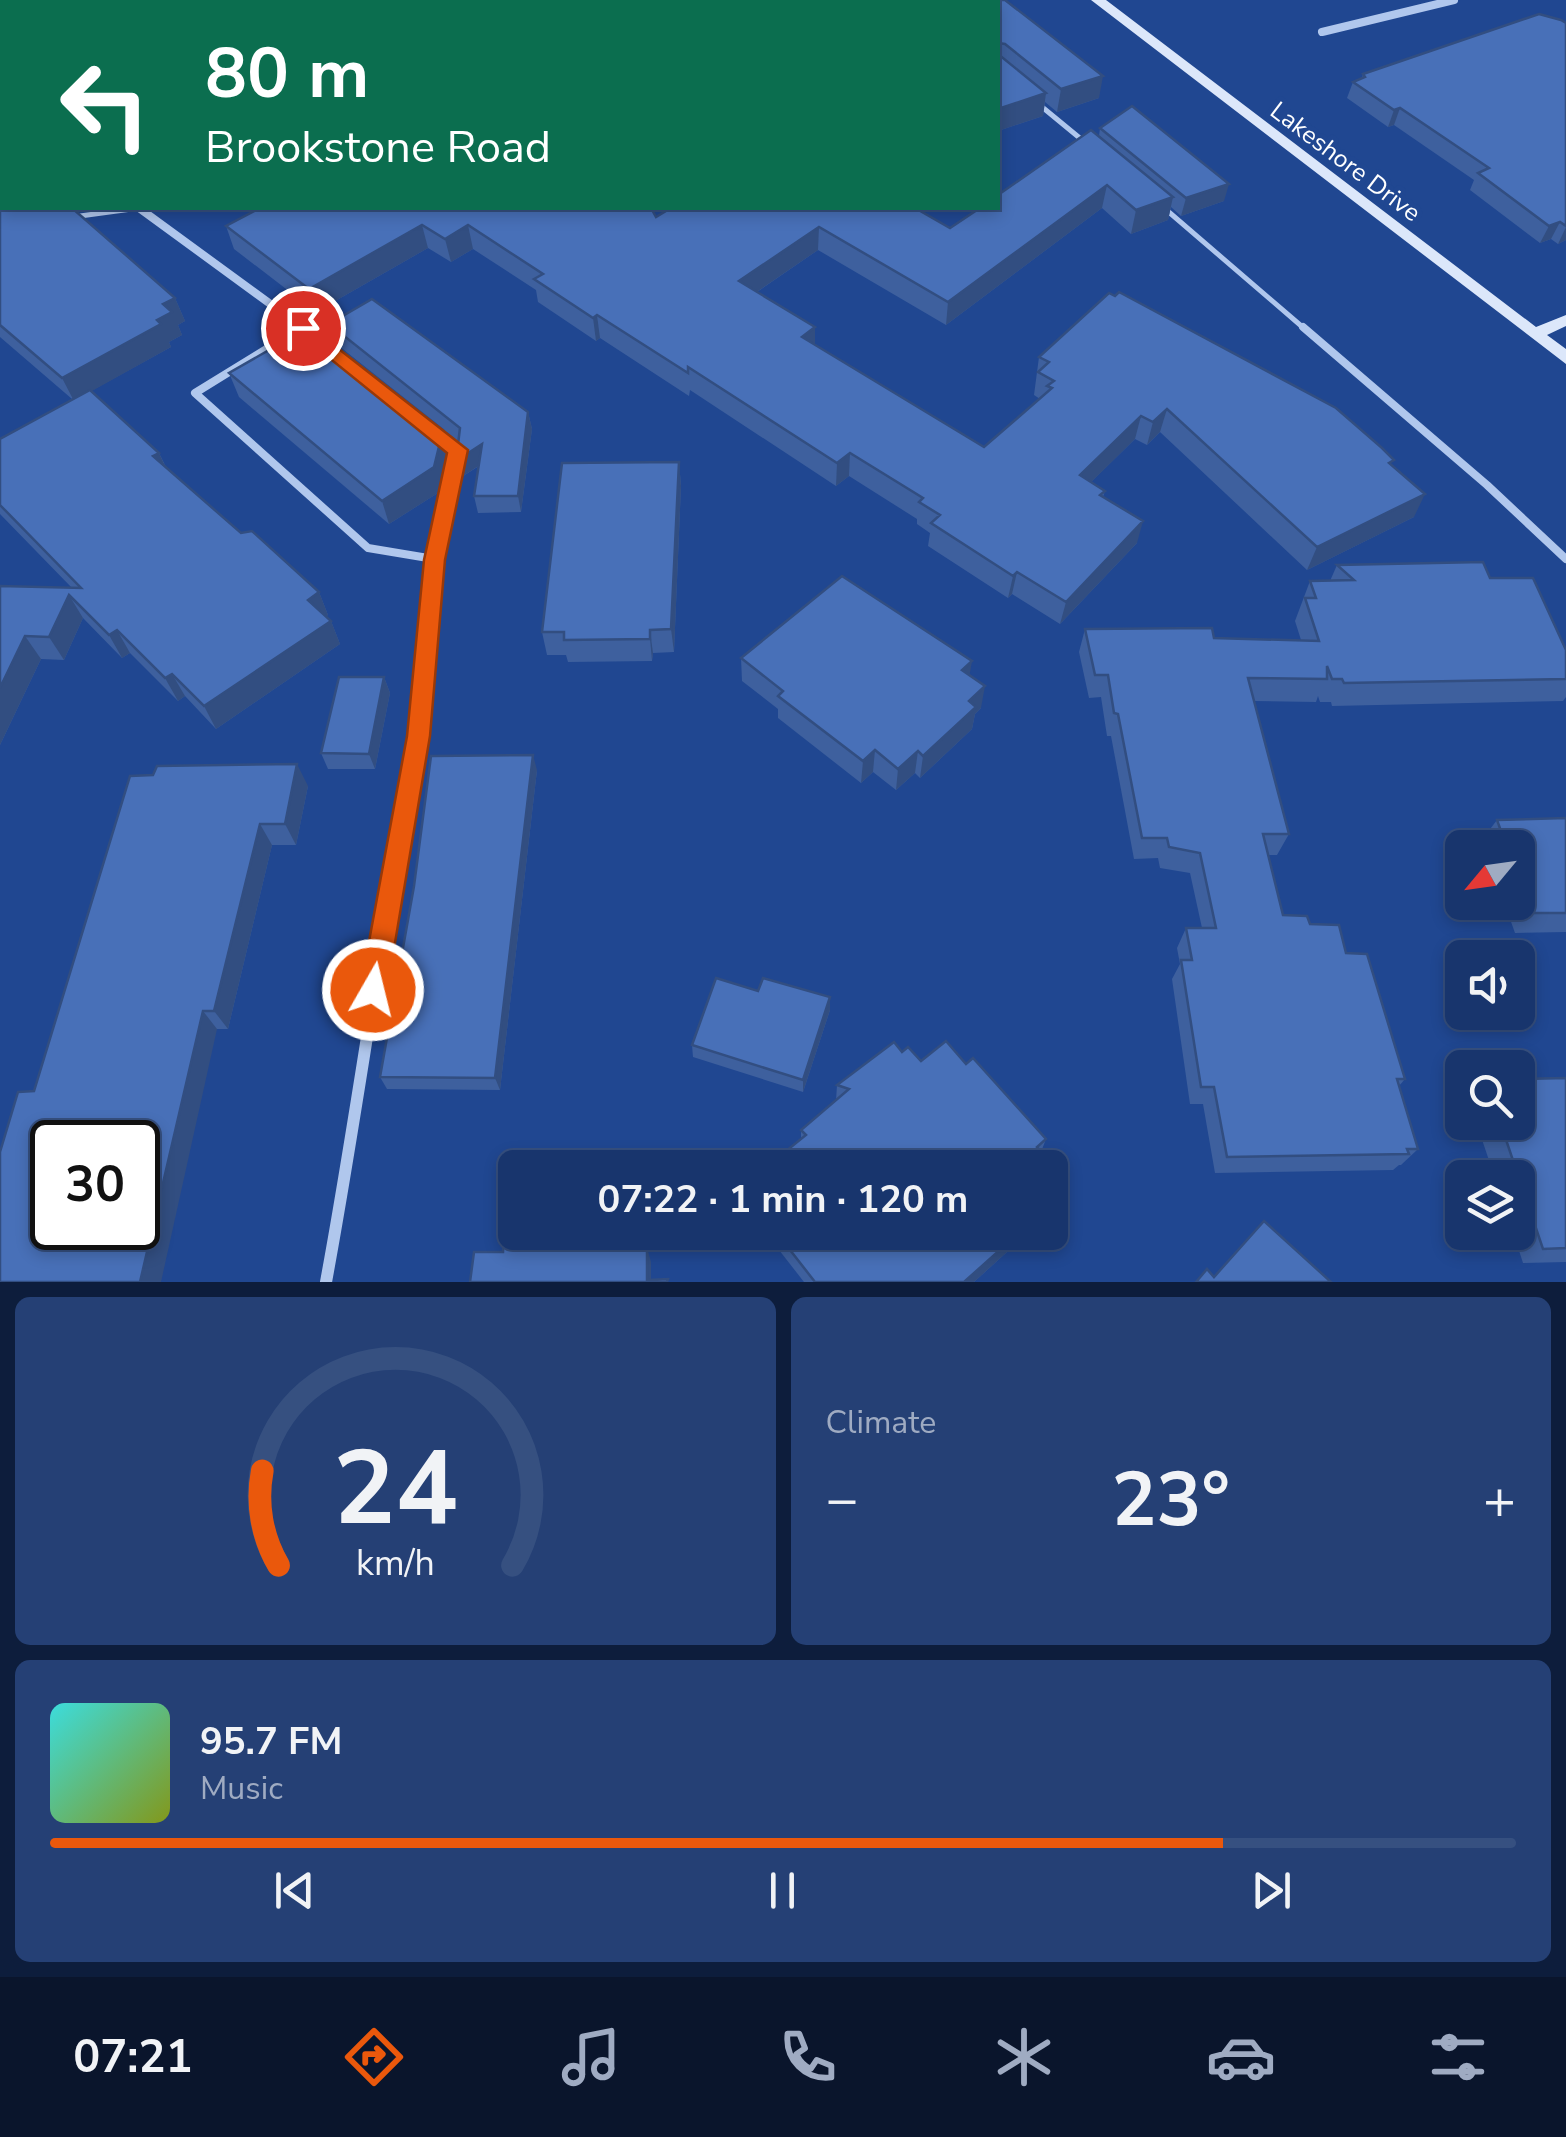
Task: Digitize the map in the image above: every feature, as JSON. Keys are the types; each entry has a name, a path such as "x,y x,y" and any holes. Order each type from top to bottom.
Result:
{"street":[{"name":"Lakeshore Drive","path":"1098,0 1566,358"},
{"path":"1322,32 1454,0"},
{"path":"142,210 319,340"},
{"path":"1536,334 1566,320"},
{"path":"326,1282 351,1147 384,912 418,736 434,560 458,450 427,426"}],"lane":[{"path":"1024,93 1094,150"},
{"path":"1156,201 1487,485 1566,559"},
{"path":"64,210 80,216 124,210"},
{"path":"303,328 195,393 368,548 434,560"}],"building":[{"path":"1000,0 1103,76 1061,89 1000,43"},
{"path":"1539,14 1566,23 1566,226 1560,222 1549,226 1478,173 1489,168 1400,108 1394,110 1353,82 1365,77 1363,74"},
{"path":"1000,56 1046,93 1000,108"},
{"path":"1132,106 1229,184 1186,198 1100,128"},
{"path":"1091,130 1173,197 1136,210 1107,185 948,302 819,227 739,281 815,327 802,337 984,447 1052,388 1047,386 1054,381 1038,372 1049,362 1039,357 1109,293 1115,296 1119,292 1336,408 1382,448 1394,460 1389,463 1425,494 1317,547 1167,409 1153,422 1141,416 1080,475 1105,491 1100,495 1143,521 1066,602 1017,572 1013,576 931,523 940,515 919,502 923,498 850,453 837,463 688,367 688,373 597,315 593,318 534,279 543,274 468,225 445,239 422,225 309,289 226,226 256,210 652,210 656,217 668,210 918,210 950,228 977,210 1000,210 1000,194"},
{"path":"0,210 74,210 175,298 163,304 172,312 157,320 161,324 62,378 0,325"},
{"path":"372,299 528,412 518,496 474,496 482,444 456,461 460,428 329,324"},
{"path":"311,326 443,430 434,467 382,501 229,373"},
{"path":"90,390 159,453 153,456 241,533 252,531 319,592 308,600 331,621 204,706 172,674 165,678 117,630 109,635 69,595 49,637 25,636 0,688 0,586 81,588 0,505 0,439"},
{"path":"679,462 671,629 650,630 650,639 564,640 564,632 542,632 562,463"},
{"path":"1483,562 1490,578 1533,578 1566,650 1566,679 1344,683 1342,679 1332,679 1327,666 1327,679 1248,678 1289,834 1263,834 1283,915 1307,916 1310,924 1339,925 1346,953 1367,954 1405,1079 1397,1079 1418,1149 1407,1149 1409,1154 1227,1157 1214,1087 1201,1087 1181,960 1192,960 1186,928 1216,928 1200,853 1169,847 1167,838 1142,838 1108,675 1095,675 1085,629 1212,628 1214,638 1319,641 1305,598 1316,598 1310,581 1354,580 1337,565"},
{"path":"842,576 972,661 962,670 985,686 969,701 976,707 923,756 918,751 898,769 875,750 863,761 778,696 783,691 741,658"},
{"path":"339,677 384,677 369,754 321,753"},
{"path":"533,755 495,1078 380,1077 414,886 431,756"},
{"path":"297,764 285,824 260,824 214,1011 203,1011 160,1196 160,1120 30,1120 30,1250 147,1250 140,1282 0,1282 0,1152 18,1092 34,1091 130,776 153,775 157,766"},
{"path":"1566,818 1566,913 1535,913 1535,830 1501,830 1497,820"},
{"path":"716,978 758,991 763,978 830,997 803,1080 692,1045"},
{"path":"946,1041 966,1064 973,1058 1046,1139 1037,1147 1040,1150 787,1150 806,1135 801,1130 849,1089 837,1085 894,1042 902,1052 908,1047 921,1061"},
{"path":"1566,1078 1566,1248 1543,1249 1535,1225 1535,1160 1513,1160 1506,1140 1535,1140 1535,1079"},
{"path":"1264,1221 1331,1282 1196,1282 1207,1269 1214,1277"},
{"path":"647,1250 647,1280 668,1279 667,1282 470,1282 474,1252"},
{"path":"790,1250 1000,1250 964,1282 815,1282"}],"route":[{"path":"303,328 458,450 434,560 418,736 373,990"}]}
